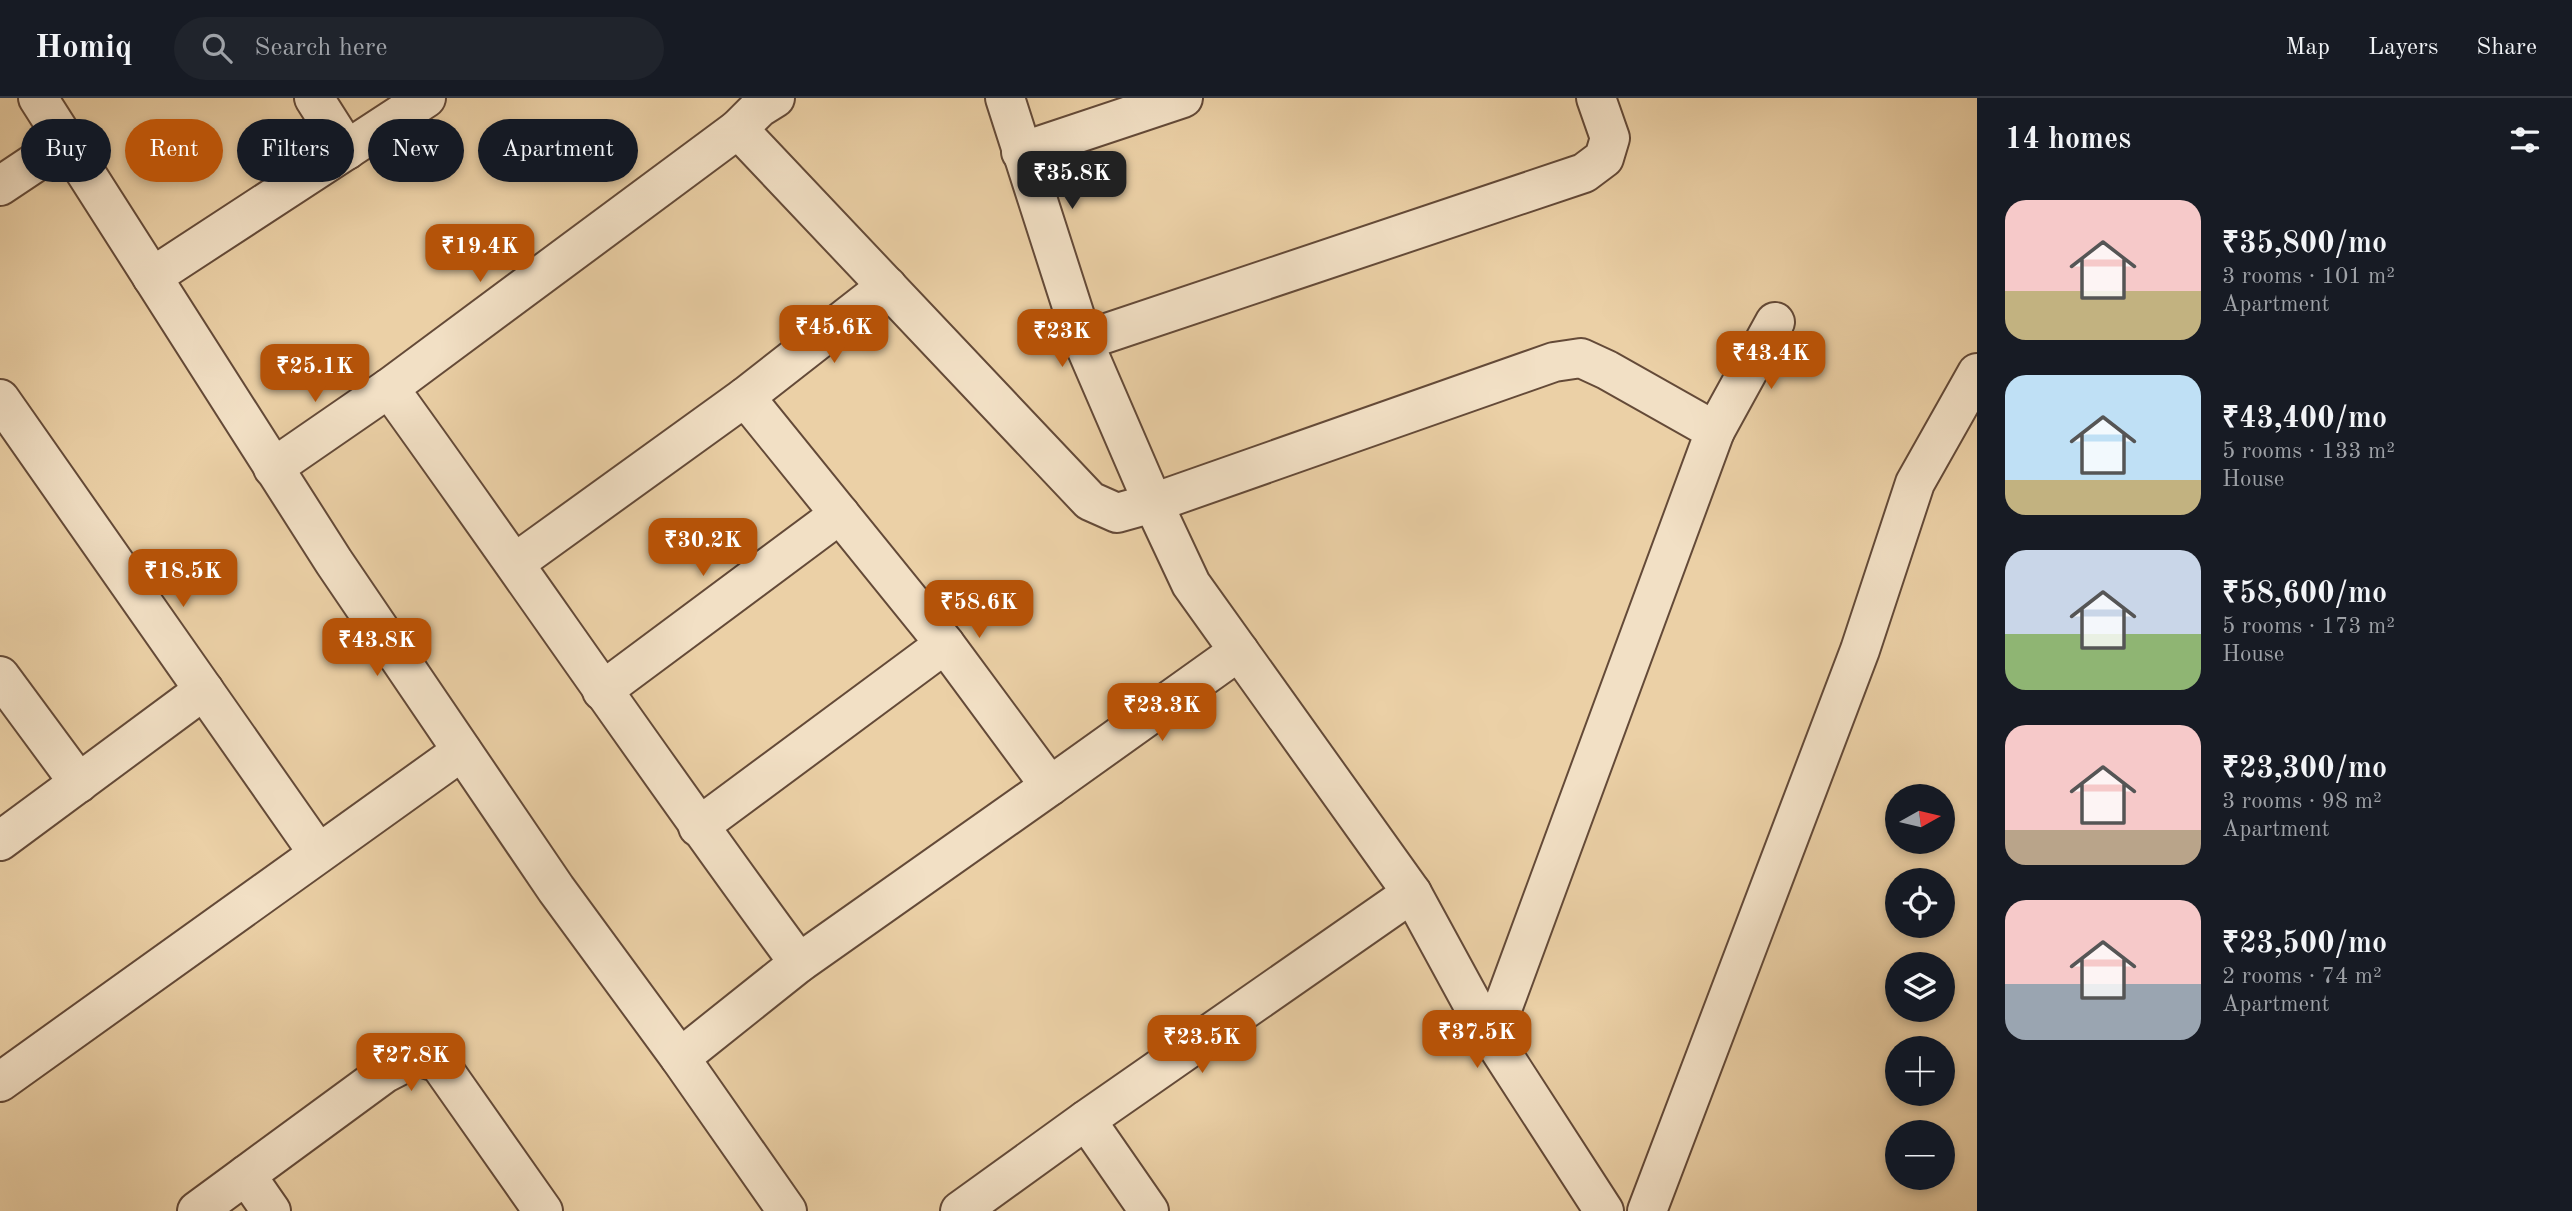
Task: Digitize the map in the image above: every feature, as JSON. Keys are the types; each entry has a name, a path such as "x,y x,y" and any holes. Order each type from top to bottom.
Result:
{"street":[{"path":"38,98 51,119"},
{"path":"314,98 327,119"},
{"path":"354,145 426,98"},
{"path":"274,468 389,388 775,98"},
{"path":"1006,98 1083,341 1191,584 1412,893 1485,1027 1604,1211"},
{"path":"1021,152 1183,98"},
{"path":"1083,341 1584,173 1604,158 1610,138 1595,98"},
{"path":"737,129 1090,501 1117,513 1153,503 1553,362 1581,358 1715,430"},
{"path":"0,186 21,172"},
{"path":"91,182 334,562 556,889 680,1058 787,1211"},
{"path":"152,277 298,182"},
{"path":"515,563 746,397 887,286"},
{"path":"1485,1027 1504,1004 1715,430 1775,322"},
{"path":"1647,1211 1860,650 1915,483 1977,373"},
{"path":"389,388 515,563 698,827 799,963"},
{"path":"746,397 945,645 1050,786"},
{"path":"5,416 204,690 318,853"},
{"path":"602,691 840,514"},
{"path":"698,827 945,645"},
{"path":"680,1058 799,963 1239,651"},
{"path":"0,676 79,783"},
{"path":"0,841 204,690"},
{"path":"0,1082 462,751"},
{"path":"960,1211 1412,893"},
{"path":"197,1211 384,1073 418,1055 439,1063 543,1211"},
{"path":"1086,1120 1149,1211"},
{"path":"246,1175 271,1211"}]}
